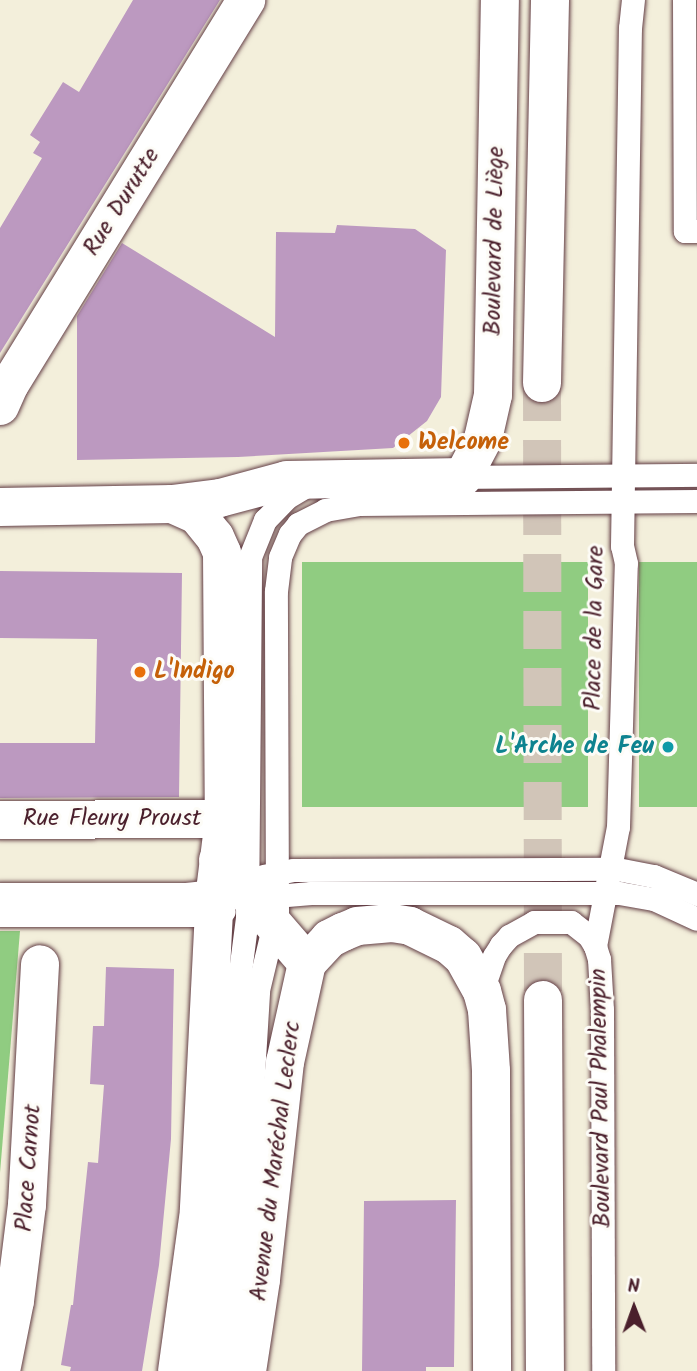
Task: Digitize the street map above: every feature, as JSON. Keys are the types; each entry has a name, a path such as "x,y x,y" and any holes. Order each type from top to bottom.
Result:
{"street":[{"name":"Rue Durutte","path":"0,406 17,372 246,0"},
{"name":"Boulevard de Liège","path":"463,477 483,439 493,395 500,0"},
{"name":"Boulevard de Liège","path":"542,383 550,0"},
{"path":"0,507 172,505 220,498 277,481 463,477"},
{"path":"172,505 186,509 203,522 220,546 224,562 223,819 247,892 307,963"},
{"name":"Rue Fleury Proust","path":"0,820 223,819"},
{"path":"177,1371 247,892"},
{"name":"Boulevard Paul Phalempin","path":"307,963 329,939 358,926 392,923 421,931 449,945 463,957 482,991 487,1010 491,1071 492,1371"},
{"name":"Avenue du Maréchal Leclerc","path":"247,1371 267,1231 281,1087 295,1008 307,963"},
{"name":"Place Carnot","path":"1,1371 15,1301 24,1228 40,964"},
{"path":"542,1000 544,1371"}],"lane":[{"name":"Place de la Gare","path":"595,946 618,827 626,563 622,546 630,28 633,0"},
{"path":"684,0 685,231 697,231"},
{"path":"463,477 697,475"},
{"path":"222,1371 244,1222 258,990 247,892 248,586 251,548 265,520 286,498 313,482 334,479"},
{"path":"202,1371 225,1221 238,987 277,573 286,541 298,524 325,510 359,505 697,501"},
{"path":"0,915 247,892 312,869 608,869 654,876 697,894"},
{"path":"0,894 247,892 637,895 697,919"},
{"name":"Boulevard Paul Phalempin","path":"482,991 494,956 501,945 509,936 534,922 571,922 589,936 595,946 599,959 602,1010 603,1371"}],"green space":[{"path":"302,562 588,562 588,807 302,807"},
{"path":"639,562 697,562 697,807 639,807"},
{"path":"0,931 20,931 0,1173"}],"building":[{"path":"133,0 220,0 0,353 0,228 42,158 33,153 40,142 30,135 63,82 79,92"},
{"path":"337,225 415,229 446,250 441,397 427,421 393,448 238,457 77,460 77,316 122,243 275,337 276,232 335,233"},
{"path":"0,571 182,573 179,797 0,798 0,743 95,743 97,639 0,638"},
{"path":"106,967 174,969 171,1139 159,1265 142,1371 70,1371 71,1367 61,1365 73,1305 88,1162 98,1163 104,1085 90,1084 93,1026 104,1026"},
{"path":"456,1200 454,1367 426,1367 426,1371 362,1371 364,1201"}],"tunnel":[{"path":"542,383 543,1000"}],"place":[{"name":"Welcome","path":"404,443"},
{"name":"L'Indigo","path":"140,672"},
{"name":"L'Arche de Feu","path":"668,747"}]}
